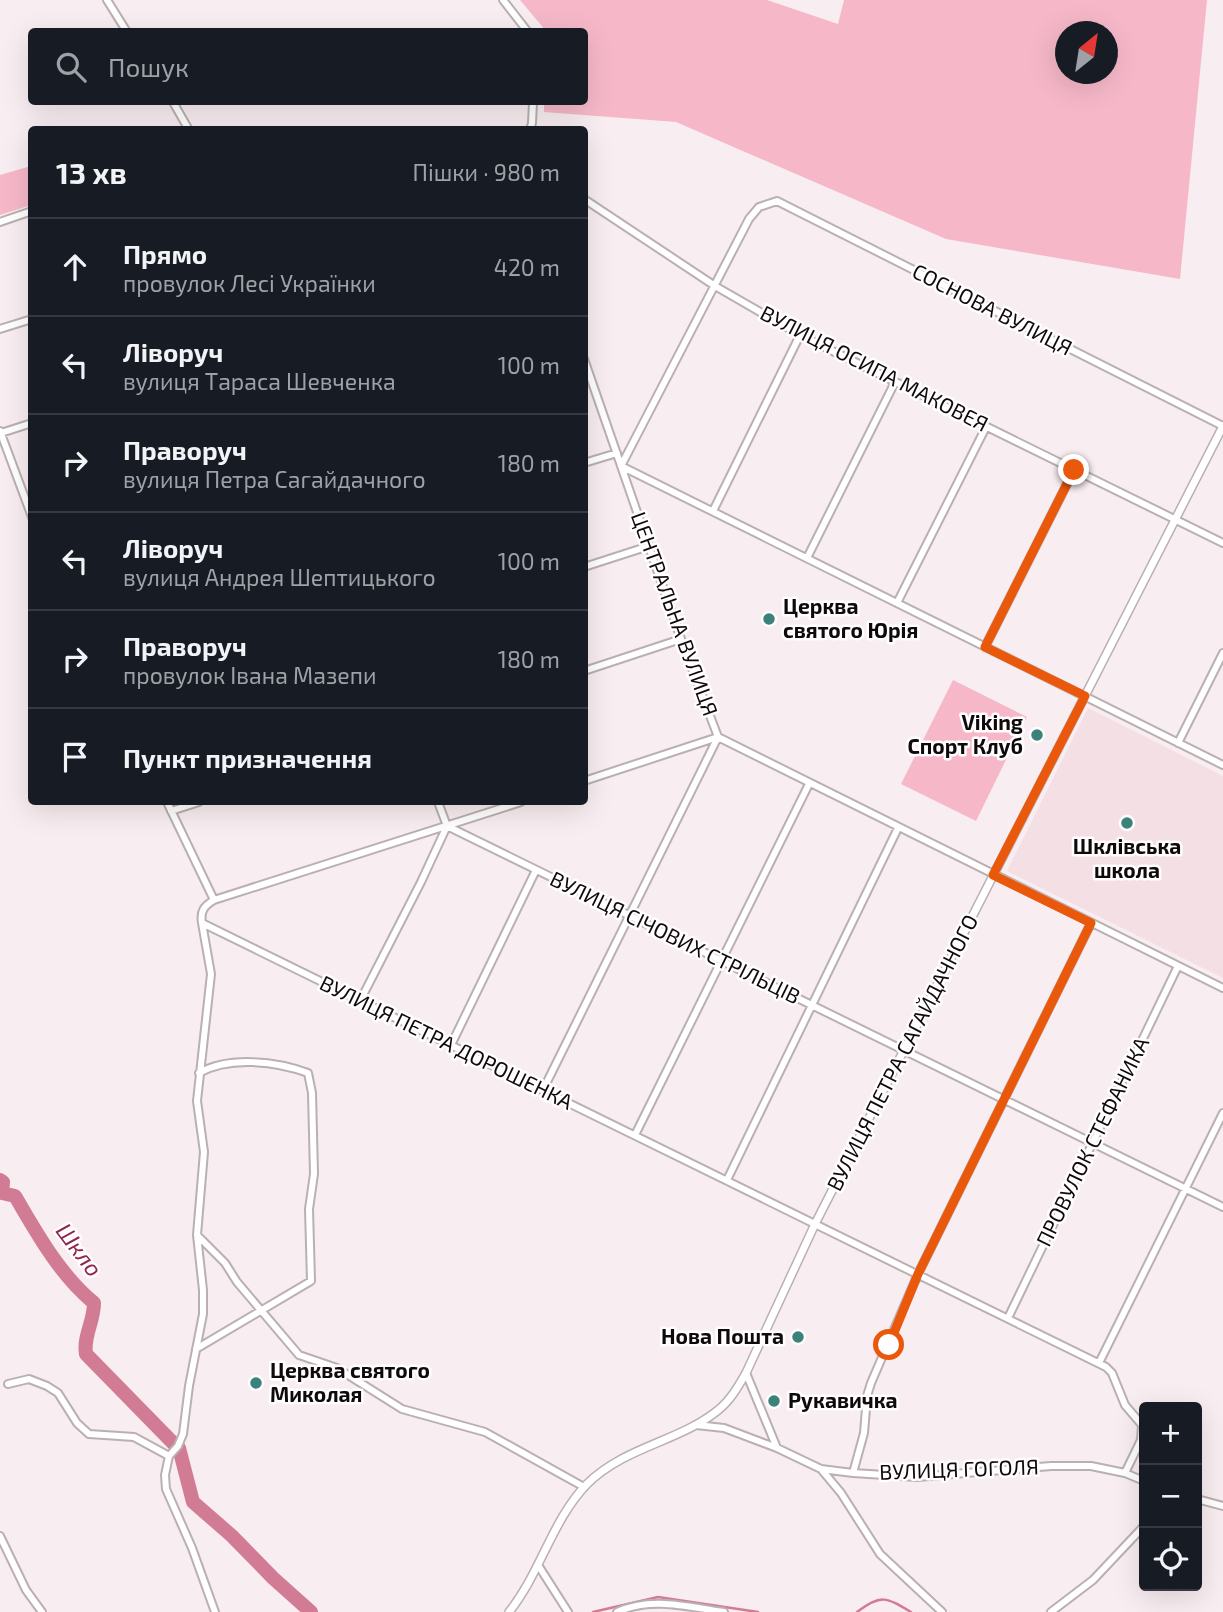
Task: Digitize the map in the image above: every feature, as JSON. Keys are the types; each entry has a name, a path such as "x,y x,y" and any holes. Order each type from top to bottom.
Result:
{"street":[{"path":"107,0 124,28"},
{"path":"503,0 525,28"},
{"path":"175,105 187,126"},
{"path":"531,126 533,105"},
{"name":"СОСНОВА ВУЛИЦЯ","path":"715,286 749,219 759,207 777,201 1223,426"},
{"name":"ВУЛИЦЯ ОСИПА МАКОВЕЯ","path":"588,202 715,286 800,335 1223,543"},
{"path":"0,222 28,212"},
{"path":"715,286 621,466 1223,765"},
{"path":"0,329 28,319"},
{"path":"713,511 800,335"},
{"name":"ЦЕНТРАЛЬНА ВУЛИЦЯ","path":"588,370 681,639 718,737 1223,988"},
{"path":"807,558 895,382"},
{"path":"28,424 0,432 28,506"},
{"name":"ВУЛИЦЯ ПЕТРА САГАЙДАЧНОГО","path":"509,1612 521,1597 564,1516 584,1487 604,1468 694,1425 716,1412 733,1395 746,1373 815,1224 1223,426"},
{"path":"897,603 986,427"},
{"path":"588,462 617,453"},
{"path":"985,647 1074,470"},
{"path":"588,566 649,546"},
{"path":"588,670 681,639"},
{"path":"1178,743 1223,653"},
{"path":"588,780 718,737"},
{"path":"543,1090 718,737"},
{"path":"635,1135 809,784"},
{"path":"168,805 214,900"},
{"path":"171,811 190,805"},
{"path":"360,1001 447,826 439,805"},
{"path":"215,1612 192,1548 166,1489 165,1475 169,1456 178,1446 183,1434 203,1302 197,1235 204,1152 197,1101 211,974 202,910 214,900 512,805"},
{"name":"ВУЛИЦЯ СІЧОВИХ СТРІЛЬЦІВ","path":"447,826 1223,1207"},
{"path":"727,1181 898,828"},
{"path":"451,1045 536,870"},
{"name":"ВУЛИЦЯ ПЕТРА ДОРОШЕНКА","path":"202,923 1099,1363"},
{"path":"853,1473 864,1433 867,1396 918,1274 1091,923"},
{"name":"ПРОВУЛОК СТЕФАНИКА","path":"1008,1318 1178,966"},
{"path":"196,1349 312,1281 309,1209 314,1174 312,1093 308,1073 256,1062 212,1066 199,1073"},
{"path":"1125,1473 1141,1440 1142,1425 1125,1405 1112,1373 1099,1363 1223,1113"},
{"path":"197,1235 225,1262 237,1282 299,1356 337,1368 402,1409 485,1432 584,1487"},
{"path":"746,1373 777,1448"},
{"path":"8,1384 29,1379 47,1387 58,1393 77,1423 89,1434 134,1437 169,1456"},
{"name":"ВУЛИЦЯ ГОГОЛЯ","path":"694,1425 724,1428 777,1448 821,1469 853,1473 917,1477 1051,1466 1091,1466 1139,1479"},
{"path":"821,1469 841,1493 880,1554 942,1612"},
{"path":"1202,1500 1223,1506"},
{"path":"1051,1612 1093,1580 1142,1528"},
{"path":"0,1536 26,1590 42,1612"},
{"path":"538,1565 567,1611"},
{"path":"617,1612 656,1602 724,1612"}],"shaded area":[{"path":"520,0 767,0 838,24 844,0 1207,0 1180,279 946,239 676,122 544,112 544,105 588,105 588,28 543,28"},
{"path":"28,167 28,206 0,215 0,175"},
{"path":"953,680 1027,717 976,821 901,784"},
{"name":"Шклівська школа","path":"1088,708 1223,776 1223,978 1007,871"}],"waterway":[{"name":"Шкло","path":"0,1180 3,1182 2,1193 15,1196 60,1267 94,1303 86,1354 176,1446"},
{"name":"Шкло","path":"179,1448 193,1502 311,1612"},
{"path":"593,1612 658,1597 758,1612"},
{"path":"857,1612 878,1600 895,1603 911,1612"}],"place":[{"name":"Церква святого Юрія","path":"769,619"},
{"name":"Viking Спорт Клуб","path":"1037,735"},
{"name":"Шклівська школа","path":"1127,823"},
{"name":"Нова Пошта","path":"798,1337"},
{"name":"Церква святого Миколая","path":"256,1383"},
{"name":"Рукавичка","path":"774,1401"}],"route":[{"path":"889,1345 918,1274 1091,923 993,875 1085,696 985,647 1074,470"}]}
